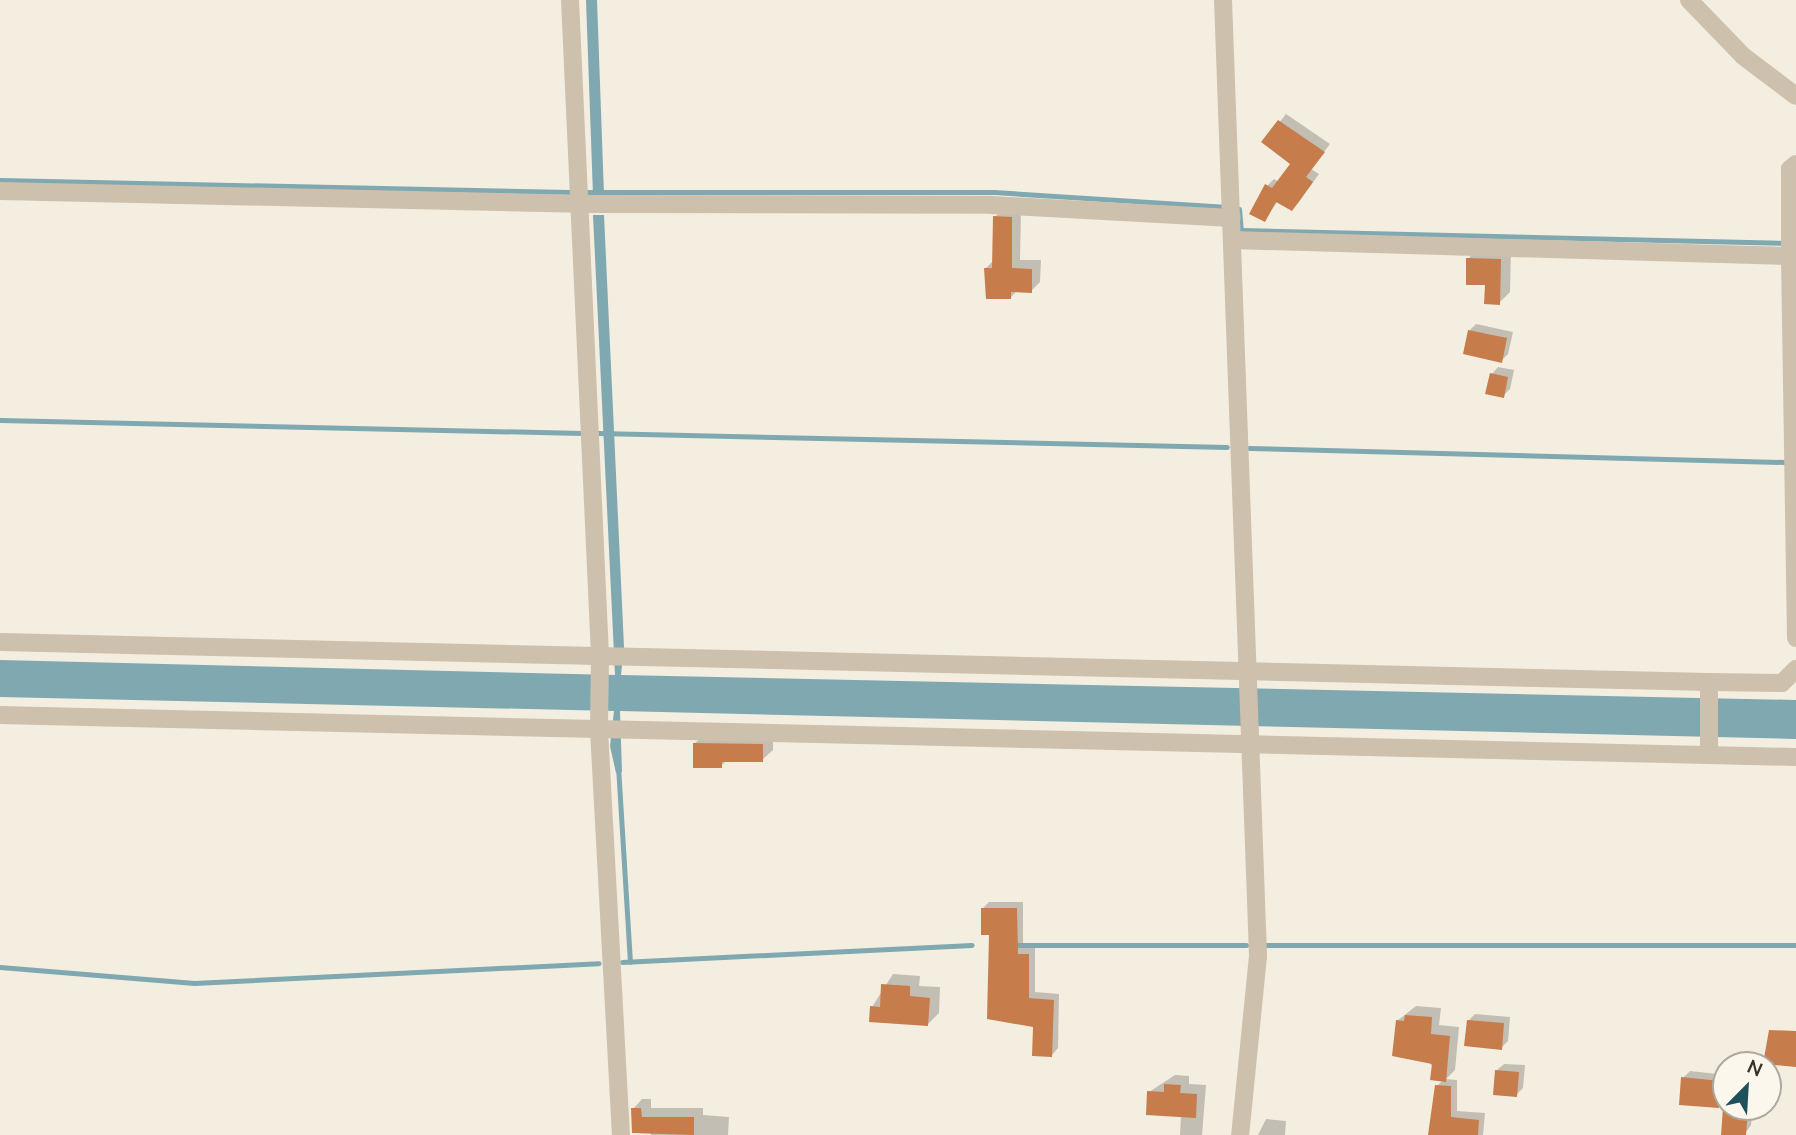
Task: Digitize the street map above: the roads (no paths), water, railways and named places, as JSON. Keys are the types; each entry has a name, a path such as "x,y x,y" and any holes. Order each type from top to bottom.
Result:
{"street":[{"path":"570,0 591,204 609,659 608,727 621,1135"},
{"path":"1223,0 1258,956 1240,1135"},
{"path":"1689,0 1743,56 1796,96"},
{"path":"1796,164 1790,169 1796,638"},
{"path":"0,191 591,204 992,205 1232,218"},
{"path":"1232,240 1790,247"},
{"path":"0,642 1246,677 1782,683 1796,669"},
{"path":"1709,682 1709,755"},
{"path":"0,715 1249,738 1796,757"}],"water":[{"path":"586,0 597,0 604,195 593,195"},
{"path":"593,215 604,215 624,647 621,675 1796,700 1796,739 620,711 622,772 616,773 610,746 614,711 0,697 0,660 615,675"}],"waterway":[{"path":"0,180 570,192"},
{"path":"586,192 994,192 1224,207"},
{"path":"1239,209 1241,230 1787,243"},
{"path":"0,420 582,433"},
{"path":"598,433 1227,447"},
{"path":"1249,448 1784,462"},
{"path":"618,766 630,962"},
{"path":"622,962 972,945"},
{"path":"1011,945 1246,945"},
{"path":"1266,945 1796,945"},
{"path":"0,967 194,983 599,963"}]}
